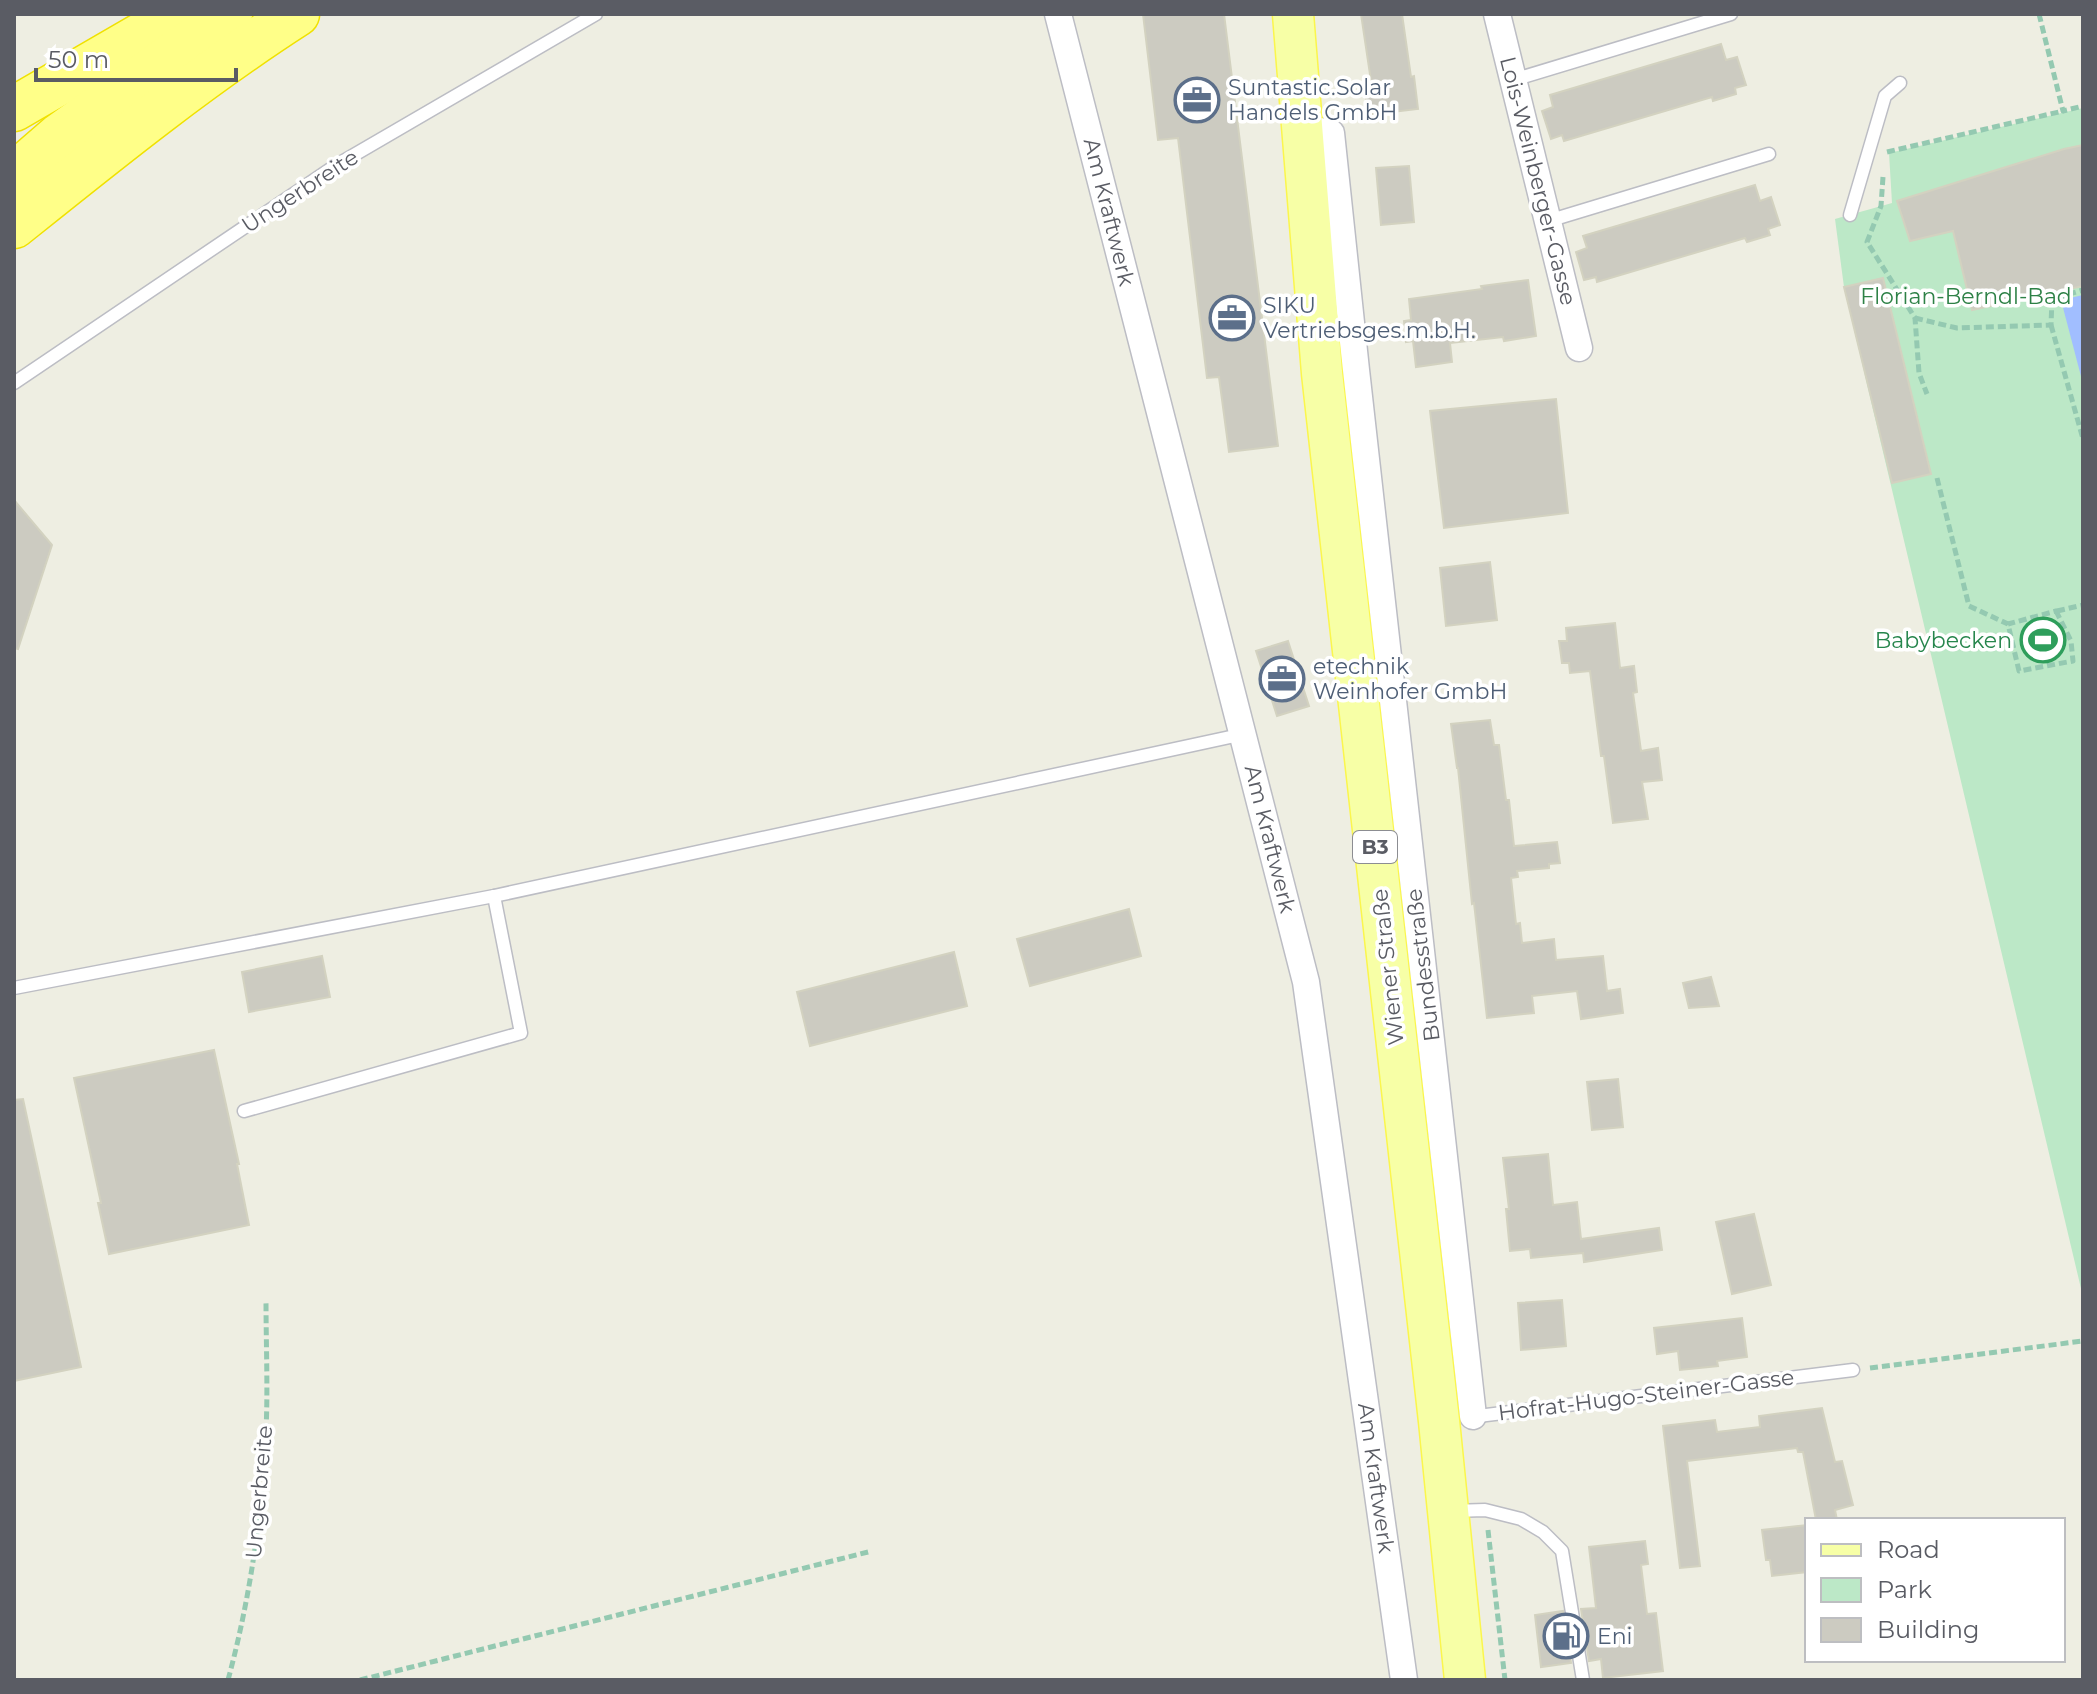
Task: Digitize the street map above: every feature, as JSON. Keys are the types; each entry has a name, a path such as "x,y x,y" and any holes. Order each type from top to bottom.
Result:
{"highway":[{"path":"14,109 178,14"},
{"path":"14,175 59,136 230,14"},
{"path":"14,226 189,91 297,14"}],"main road":[{"name":"Wiener Straße","path":"1293,14 1303,128 1339,372 1466,1511 1465,1680"}],"street":[{"name":"Am Kraftwerk","path":"1058,14 1306,982 1404,1680"},
{"name":"Lois-Weinberger-Gasse","path":"1497,14 1579,348"}],"lane":[{"name":"Ungerbreite","path":"14,383 335,166 596,14"},
{"path":"1513,80 1731,14"},
{"path":"1850,215 1885,96 1900,83"},
{"path":"1548,221 1769,154"},
{"path":"14,988 494,896 1244,734"},
{"path":"244,1111 521,1033 494,896"},
{"name":"Hofrat-Hugo-Steiner-Gasse","path":"1455,1418 1853,1370"},
{"path":"1466,1511 1521,1519 1543,1532 1562,1551 1583,1680"}],"path":[{"path":"2039,14 2063,111"},
{"path":"1885,153 2083,106"},
{"path":"1884,166 1881,206 1867,242 1915,318 1919,373 1927,394"},
{"path":"2083,290 2052,299 2051,325 2083,436"},
{"path":"1915,318 1957,328 2051,325"},
{"path":"1937,478 1969,606 2008,624 2083,605"},
{"path":"2008,624 2019,671 2073,661 2071,641 2056,611"},
{"name":"Ungerbreite","path":"228,1680 242,1626 256,1542 266,1430 266,1301"},
{"path":"1853,1370 2083,1341"},
{"path":"1466,1511 1505,1680"},
{"path":"360,1680 872,1551"}],"green space":[{"name":"Florian-Berndl-Bad","path":"2083,108 2083,1297 1844,287 1835,219 1892,203 1889,153"}],"water":[{"path":"2083,295 2083,384 2061,300"},
{"name":"Babybecken","path":"2039,622 2047,632 2059,633 2063,647 2060,653 2035,660 2030,658 2023,631 2027,625"}],"building":[{"path":"1143,14 1224,14 1278,446 1229,452 1219,377 1207,378 1178,138 1158,140"},
{"path":"1361,14 1402,14 1418,109 1368,115 1364,82 1371,81"},
{"path":"1721,44 1726,60 1737,57 1746,85 1735,88 1736,94 1713,101 1712,97 1564,141 1562,135 1551,139 1542,111 1553,107 1550,95"},
{"path":"2083,145 2083,286 1972,310 1953,231 1910,241 1897,201"},
{"path":"1409,166 1414,222 1381,225 1376,168"},
{"path":"1755,185 1760,201 1771,197 1780,225 1768,229 1770,235 1747,242 1745,238 1597,282 1596,277 1584,280 1576,252 1587,248 1583,236"},
{"path":"1883,278 1931,474 1892,483 1844,287"},
{"path":"1528,280 1536,336 1450,343 1452,362 1416,367 1413,341 1406,342 1404,321 1411,320 1409,299"},
{"path":"1556,399 1568,513 1444,528 1430,411"},
{"path":"14,500 52,545 18,649 14,648"},
{"path":"1490,562 1497,620 1446,626 1440,568"},
{"path":"1615,623 1620,668 1634,666 1637,692 1633,693 1641,751 1658,748 1662,780 1642,782 1648,819 1613,823 1590,671 1570,673 1569,663 1562,663 1559,641 1567,641 1566,628"},
{"name":"etechnik Weinhofer GmbH","path":"1288,641 1309,706 1277,716 1256,651"},
{"path":"1490,720 1494,745 1499,745 1514,846 1557,842 1560,863 1549,864 1549,868 1517,871 1518,877 1511,878 1516,924 1520,923 1522,943 1554,939 1556,960 1603,956 1607,991 1620,989 1623,1013 1581,1019 1577,991 1532,996 1534,1013 1487,1018 1451,724"},
{"path":"1129,909 1141,956 1030,986 1017,939"},
{"path":"954,952 967,1006 810,1046 797,992"},
{"path":"322,956 330,997 249,1012 242,972"},
{"path":"1711,977 1719,1006 1689,1008 1683,983"},
{"path":"214,1050 249,1225 109,1254 74,1078"},
{"path":"1618,1079 1623,1127 1592,1130 1587,1082"},
{"path":"23,1099 81,1367 14,1381 14,1100"},
{"path":"1548,1154 1553,1205 1577,1202 1581,1239 1659,1228 1662,1250 1584,1262 1583,1253 1531,1258 1530,1249 1510,1251 1503,1158"},
{"path":"1754,1214 1771,1285 1732,1294 1716,1222"},
{"path":"1562,1300 1566,1346 1521,1350 1518,1303"},
{"path":"1742,1318 1747,1357 1717,1361 1718,1366 1680,1370 1678,1351 1657,1354 1654,1328"},
{"path":"1822,1408 1835,1462 1842,1461 1853,1505 1835,1510 1837,1518 1816,1518 1803,1452 1798,1452 1797,1448 1687,1461 1700,1566 1680,1568 1663,1426 1715,1420 1717,1432 1760,1427 1759,1416"},
{"path":"1805,1525 1805,1572 1772,1576 1770,1560 1766,1560 1762,1530"},
{"path":"1645,1541 1648,1564 1641,1565 1647,1614 1656,1613 1663,1671 1603,1678 1601,1659 1589,1661 1581,1609 1596,1608 1589,1547"},
{"path":"1563,1611 1571,1663 1541,1667 1535,1615"}],"place":[{"name":"Suntastic.Solar Handels GmbH","path":"1197,100"},
{"name":"SIKU Vertriebsges.m.b.H.","path":"1232,318"},
{"name":"Babybecken","path":"2043,640"},
{"name":"etechnik Weinhofer GmbH","path":"1282,679"},
{"name":"Eni","path":"1566,1636"}]}
